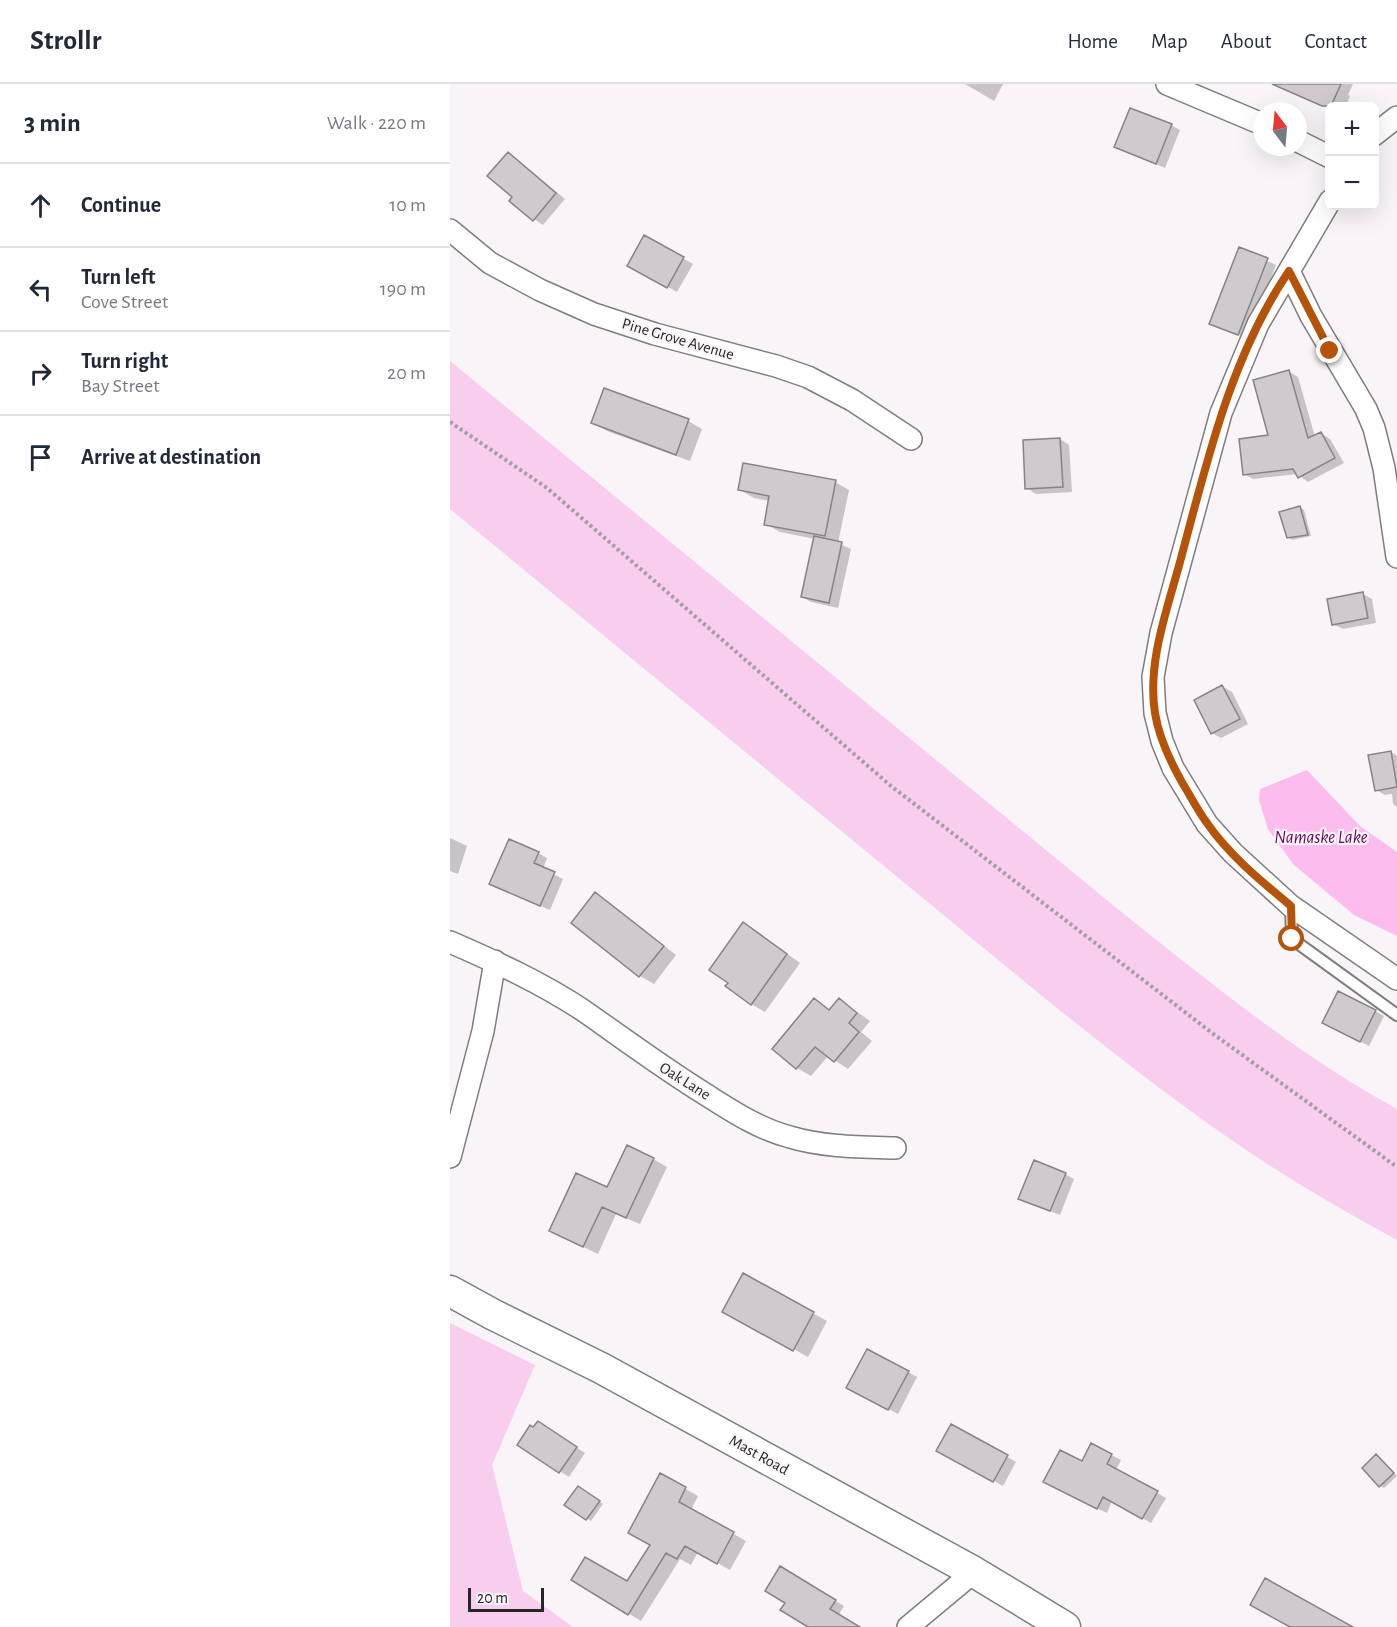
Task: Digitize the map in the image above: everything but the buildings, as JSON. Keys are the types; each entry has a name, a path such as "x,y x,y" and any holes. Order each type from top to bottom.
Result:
{"main road":[{"name":"Mast Road","path":"450,1291 601,1368 974,1572 1065,1627"}],"street":[{"path":"1167,84 1253,120"},
{"path":"1379,131 1397,117"},
{"path":"1307,146 1327,156"},
{"path":"1325,208 1258,324 1221,413 1161,633 1153,677 1155,713 1162,741 1173,768 1207,824 1233,853 1291,906 1397,979"},
{"name":"Pine Grove Avenue","path":"450,230 490,263 540,290 594,314 654,334 776,366 808,377 852,400 911,439"},
{"path":"1289,271 1311,316 1366,409 1374,428 1384,468 1397,557"},
{"name":"Oak Lane","path":"450,942 495,961 582,1010 655,1062 742,1117 766,1129 792,1138 895,1148"},
{"path":"450,1157 483,1031 495,961"},
{"path":"908,1627 974,1572"}],"lane":[{"path":"1291,906 1292,939 1397,1015"}],"path":[{"path":"450,422 547,488 891,786 1216,1036 1397,1167"}],"shaded area":[{"path":"450,361 1182,960 1251,1014 1322,1064 1397,1109 1397,1240 1250,1153 1134,1069 450,509"},
{"path":"450,1323 535,1365 492,1465 523,1591 573,1627 450,1627"}],"water":[{"name":"Namaske Lake","path":"1307,770 1360,826 1397,852 1397,936 1354,915 1293,864 1268,829 1259,800 1260,789"}],"route":[{"path":"1292,939 1291,906 1260,880 1207,824 1173,768 1162,741 1155,713 1153,677 1161,633 1221,413 1258,324 1289,271 1330,351"}]}
